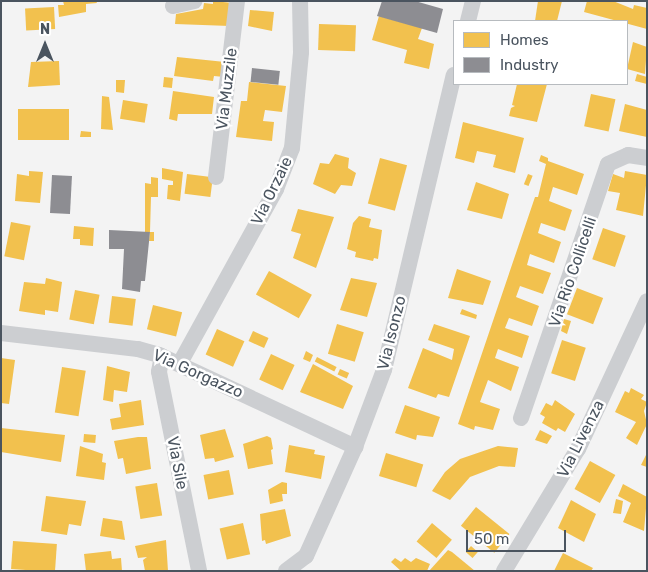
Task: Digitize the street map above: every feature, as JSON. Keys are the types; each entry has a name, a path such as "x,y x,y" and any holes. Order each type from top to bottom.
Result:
{"street":[{"path":"173,6 194,1"},
{"name":"Via Muzzile","path":"216,177 237,1"},
{"name":"Via Orzaie","path":"180,363 276,189 292,148 301,52 300,1"},
{"path":"468,20 473,1"},
{"name":"Via Isonzo","path":"286,571 306,556 355,447 384,370 453,79"},
{"name":"Via Rio Collicelli","path":"521,418 608,164 628,154 647,158"},
{"name":"Via Livenza","path":"504,571 578,449 647,302"},
{"name":"Via Gorgazzo","path":"1,333 138,349 162,356 355,447"},
{"name":"Via Sile","path":"162,356 159,372 199,571"}],"building: Homes":[{"path":"63,1 96,1 97,3 86,4 86,12 59,17 58,5 64,5"},
{"path":"213,1 233,3 230,26 175,24 176,14 203,9 204,3 213,4"},
{"path":"538,1 562,1 557,20 535,20"},
{"path":"587,1 613,1 633,9 634,5 647,8 647,29 628,24 628,20 614,20 584,12"},
{"path":"54,7 55,29 26,30 25,9"},
{"path":"250,10 274,12 272,31 248,26"},
{"path":"379,16 422,28 418,39 434,44 429,69 404,63 407,50 372,40"},
{"path":"319,24 356,25 355,51 318,50"},
{"path":"633,42 647,47 645,74 628,69"},
{"path":"177,57 225,62 224,77 214,76 213,81 174,76"},
{"path":"59,61 60,85 28,87 31,62"},
{"path":"637,74 647,77 647,84 635,81"},
{"path":"164,77 173,78 172,88 163,87"},
{"path":"116,80 125,80 124,93 116,92"},
{"path":"249,82 286,86 282,112 265,110 263,121 274,122 272,141 236,137 241,101 247,101"},
{"path":"517,85 547,85 537,122 509,116 511,108 515,106 512,105"},
{"path":"173,91 214,97 212,114 178,114 177,121 169,119"},
{"path":"591,94 615,99 609,131 584,126"},
{"path":"102,96 109,97 113,130 101,129"},
{"path":"123,100 148,104 145,123 120,119"},
{"path":"625,104 647,110 647,137 619,131"},
{"path":"18,109 69,109 69,140 18,140"},
{"path":"463,122 524,138 515,173 493,167 496,155 477,151 474,163 455,158"},
{"path":"81,131 91,132 91,137 80,137"},
{"path":"335,154 349,158 348,168 356,173 352,186 341,185 335,194 313,184 320,163 329,164"},
{"path":"541,155 548,158 548,161 584,174 577,195 553,187 549,201 572,210 565,231 541,223 538,233 561,242 554,263 530,254 527,265 551,273 543,294 520,286 516,297 539,306 532,326 509,318 505,328 529,336 522,358 498,349 495,358 519,367 511,391 488,380 480,402 500,409 493,430 475,426 474,430 458,424 535,197 538,197 546,164 539,161"},
{"path":"380,158 407,165 395,211 368,203"},
{"path":"162,168 183,172 180,201 167,199 168,185 173,185 173,181 162,179"},
{"path":"29,171 43,172 40,203 15,201 17,174 29,176"},
{"path":"625,171 647,175 643,216 616,210 620,193 608,191 613,174 624,178"},
{"path":"187,174 213,177 210,197 185,194"},
{"path":"528,174 533,176 529,186 524,184"},
{"path":"151,177 158,178 158,197 151,197 150,232 145,232 145,183 151,184"},
{"path":"476,182 509,194 502,219 467,210"},
{"path":"298,209 334,217 316,268 293,258 301,234 291,231"},
{"path":"359,216 371,219 369,227 382,230 378,259 374,258 373,261 355,257 356,252 347,249 353,223"},
{"path":"11,222 31,226 24,260 4,256"},
{"path":"74,226 94,228 93,246 80,245 80,239 73,239"},
{"path":"603,228 626,236 615,267 592,259"},
{"path":"150,232 154,232 154,241 149,241"},
{"path":"457,269 491,281 483,305 448,298"},
{"path":"269,271 312,295 299,318 256,295"},
{"path":"46,278 62,282 58,312 45,310 45,315 19,311 24,282 45,284"},
{"path":"351,278 377,283 367,317 340,310"},
{"path":"577,288 603,298 593,324 567,314"},
{"path":"75,290 100,295 94,324 69,319"},
{"path":"112,296 136,299 133,326 109,323"},
{"path":"153,305 182,312 176,337 147,329"},
{"path":"462,309 477,315 476,319 460,314"},
{"path":"564,319 571,321 567,334 561,331"},
{"path":"337,324 364,332 355,362 328,354"},
{"path":"434,324 470,336 449,397 438,394 436,398 408,388 423,348 452,360 454,349 428,340"},
{"path":"217,329 244,341 233,367 206,355"},
{"path":"253,331 269,338 264,348 249,341"},
{"path":"562,340 586,348 575,381 551,373"},
{"path":"306,351 313,355 310,362 303,359"},
{"path":"271,354 295,365 283,390 259,379"},
{"path":"317,357 337,367 334,371 315,361"},
{"path":"1,358 15,360 9,404 1,403"},
{"path":"313,364 353,386 343,409 300,392"},
{"path":"107,366 130,372 127,392 114,390 113,402 103,400"},
{"path":"62,367 86,371 79,416 55,412"},
{"path":"340,369 349,373 347,379 338,374"},
{"path":"631,388 644,395 641,399 647,402 644,411 647,424 637,445 626,438 636,422 615,412 625,391 629,393"},
{"path":"141,400 144,425 112,430 110,419 121,417 119,404"},
{"path":"555,400 575,414 565,432 558,428 556,431 542,423 545,417 540,414 546,403 552,406"},
{"path":"405,405 440,417 433,437 417,435 416,440 395,433"},
{"path":"1,428 65,435 61,462 1,452"},
{"path":"225,429 234,457 215,462 214,458 205,459 200,435"},
{"path":"540,430 552,436 547,444 535,440"},
{"path":"84,434 96,435 95,443 83,442"},
{"path":"267,436 271,438 273,464 248,469 243,444"},
{"path":"147,437 151,469 126,474 123,458 118,459 114,441"},
{"path":"289,445 315,450 314,454 325,456 321,479 285,472"},
{"path":"80,446 103,454 102,462 106,463 104,480 76,476"},
{"path":"498,446 518,448 515,467 499,466 470,477 450,500 432,491 445,472 460,459"},
{"path":"386,453 423,464 416,487 379,476"},
{"path":"647,453 647,467 641,465"},
{"path":"590,461 615,475 600,503 574,489"},
{"path":"229,470 234,495 208,500 203,475"},
{"path":"282,482 287,483 287,494 282,494 283,501 270,504 268,490"},
{"path":"157,483 162,516 140,519 135,486"},
{"path":"623,484 647,497 644,531 623,522 631,503 618,496"},
{"path":"46,496 86,501 81,526 69,524 67,535 41,531"},
{"path":"616,499 623,501 621,514 613,513"},
{"path":"571,500 596,514 584,542 558,528"},
{"path":"476,507 509,534 494,553 461,526"},
{"path":"285,509 291,536 266,544 265,540 262,541 260,514"},
{"path":"103,518 122,521 125,540 100,536"},
{"path":"243,523 250,554 227,560 220,528"},
{"path":"432,523 452,540 436,558 417,541"},
{"path":"166,540 168,571 145,571 143,560 147,557 138,558 135,546"},
{"path":"13,541 57,544 55,571 11,569"},
{"path":"471,546 478,552 473,558 466,552"},
{"path":"448,550 452,552 475,571 429,571"},
{"path":"111,551 112,559 121,558 122,571 86,571 84,554"},
{"path":"563,553 593,568 591,571 554,571"},
{"path":"395,558 401,562 405,558 411,562 416,558 430,564 427,571 401,571 391,562"}],"building: Industry":[{"path":"382,1 415,1 443,9 437,33 377,16"},
{"path":"252,68 280,71 278,85 251,82"},
{"path":"52,175 72,176 70,214 50,213"},
{"path":"109,230 150,232 145,281 141,281 140,292 122,289 124,249 109,249"}]}
